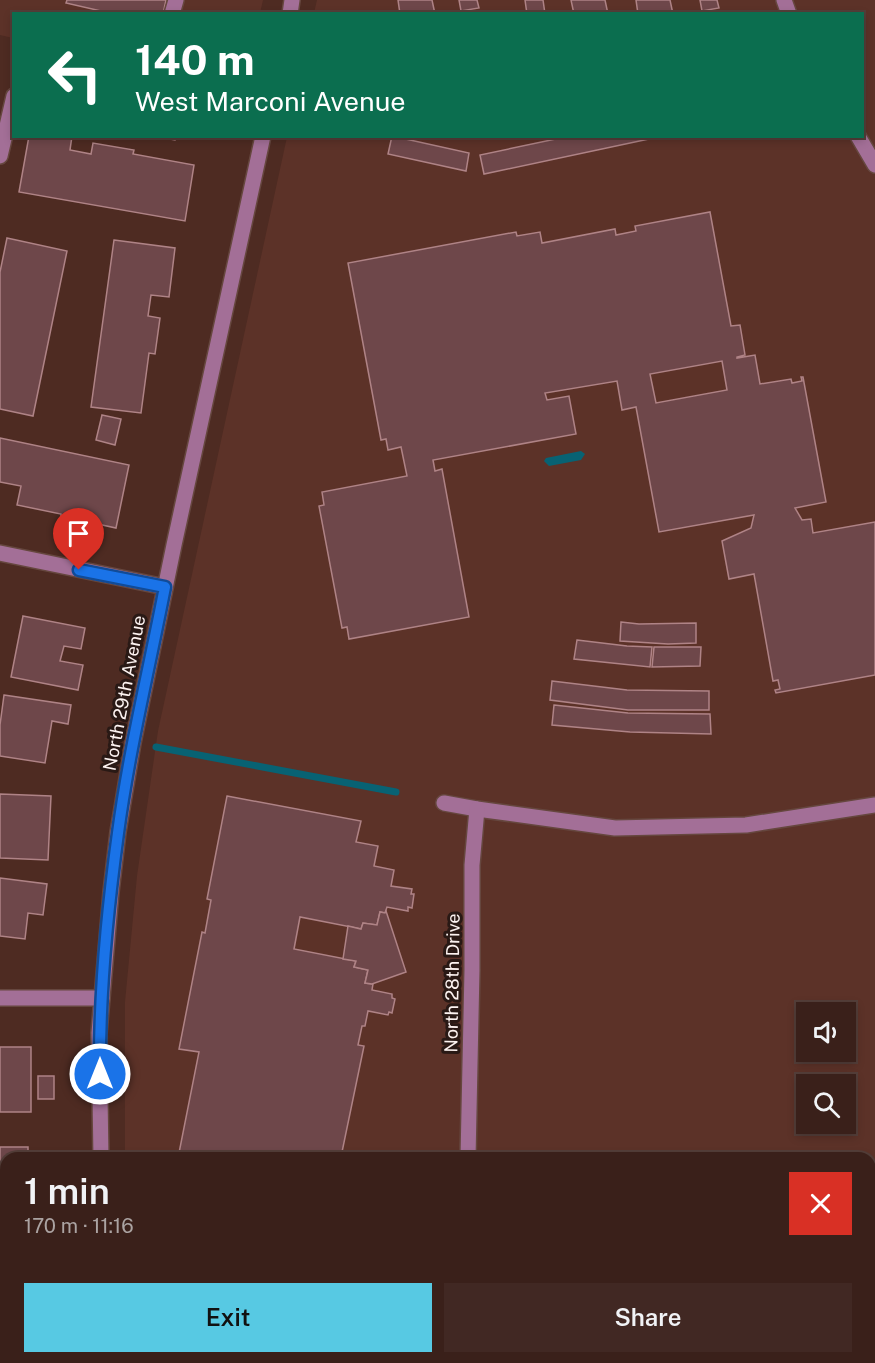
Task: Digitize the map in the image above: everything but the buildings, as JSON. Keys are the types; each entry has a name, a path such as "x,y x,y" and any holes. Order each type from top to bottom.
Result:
{"street":[{"path":"0,156 12,105"},
{"name":"North 29th Avenue","path":"101,1152 99,1033 118,832 135,733 165,587 263,138"},
{"path":"859,138 875,165"},
{"path":"0,553 165,587"},
{"path":"444,803 615,828 746,825 875,805"},
{"name":"North 28th Drive","path":"468,1152 472,865 477,809"},
{"path":"0,998 102,998"}],"shaded area":[{"path":"0,0 263,0 260,12 12,12 12,38 0,35"},
{"path":"317,0 875,0 875,1152 125,1152 125,1002 137,876 158,731 287,138 864,138 864,12 314,12"}],"water":[{"path":"581,451 585,454 581,460 549,466 544,461 546,458"}],"waterway":[{"path":"156,747 396,792"}],"route":[{"path":"79,570 165,587 118,832 99,1033 100,1074"}]}
